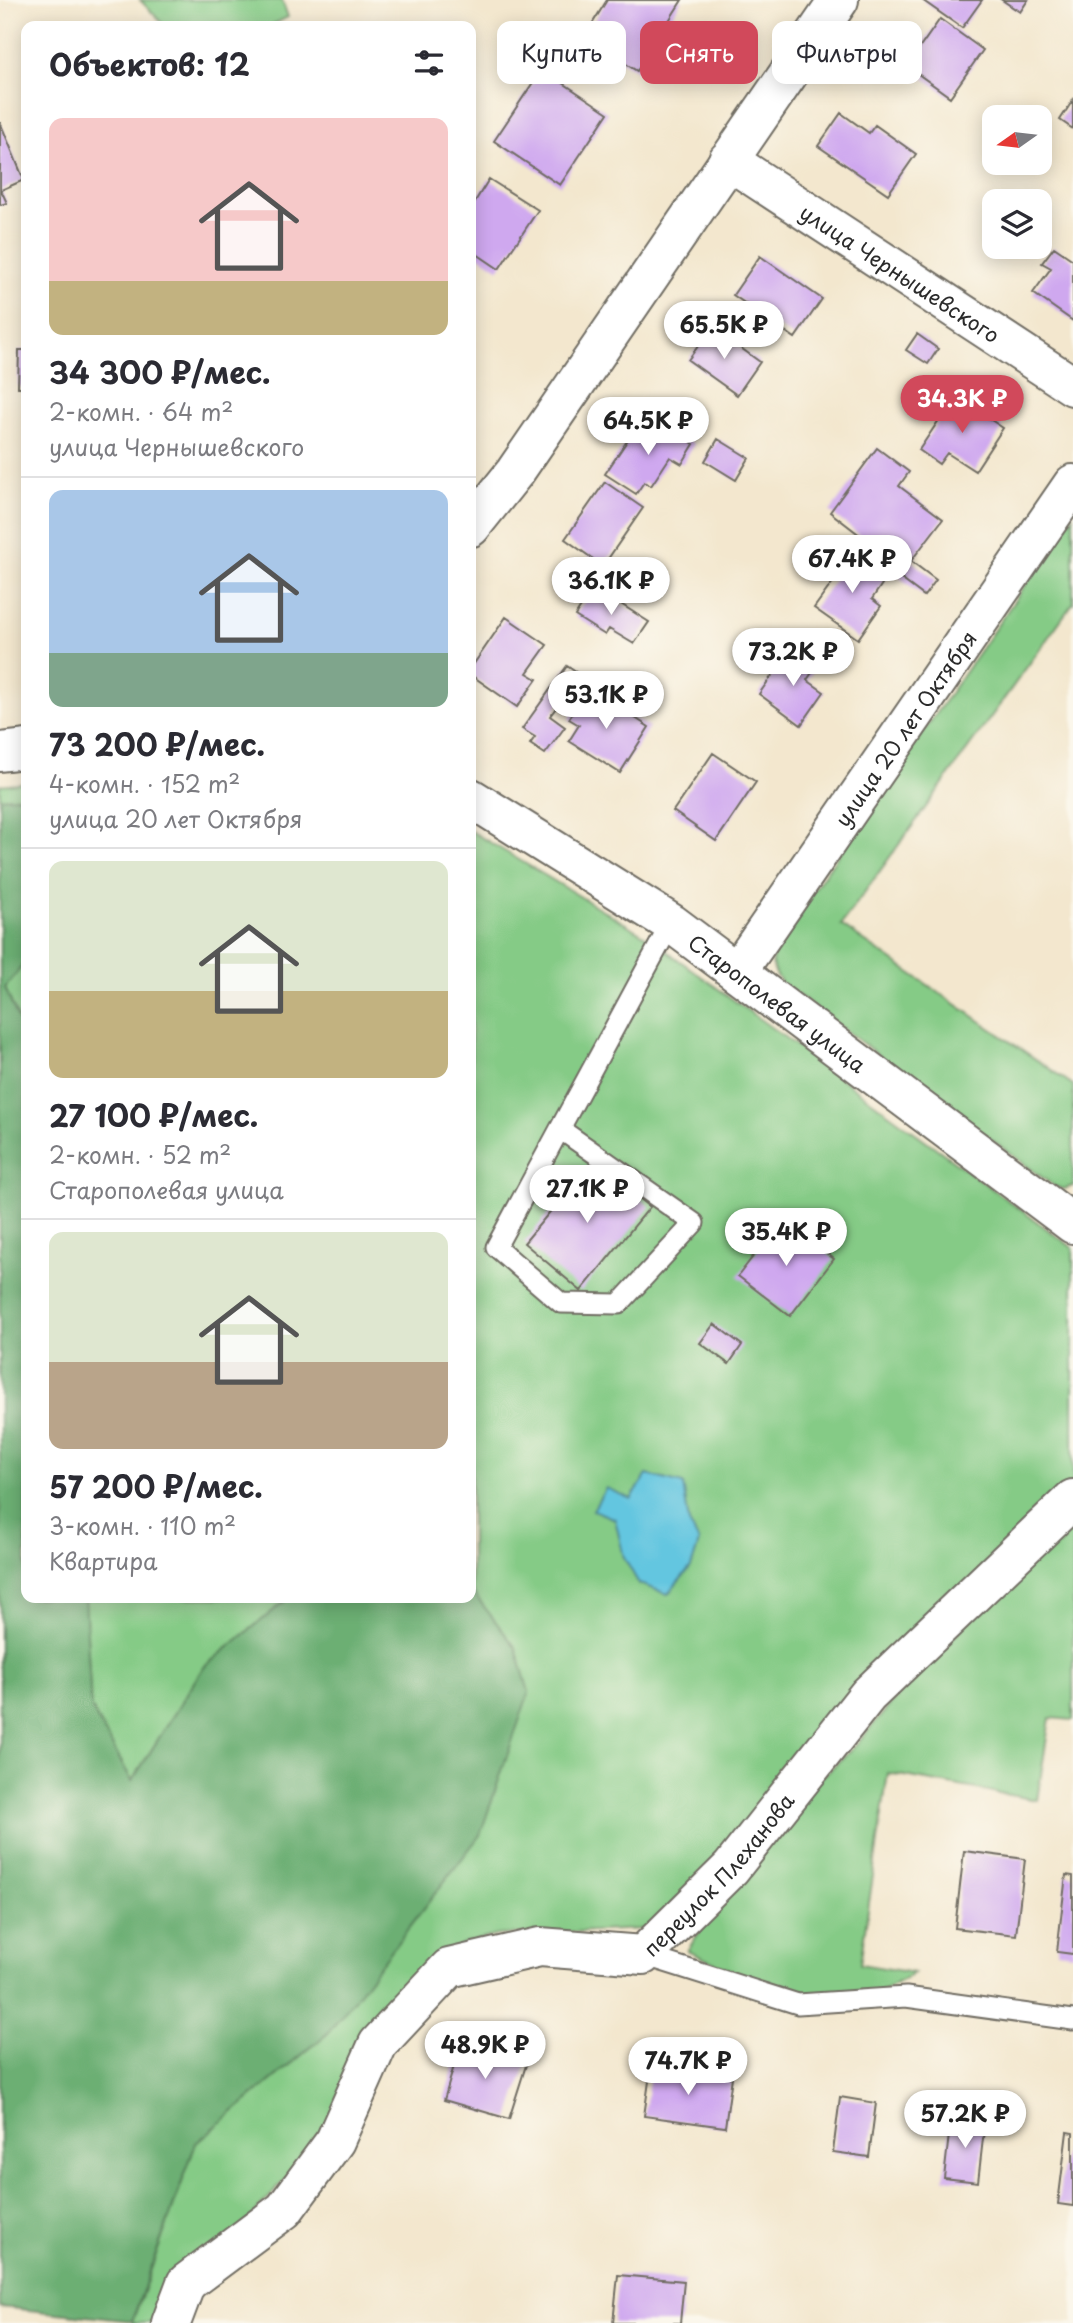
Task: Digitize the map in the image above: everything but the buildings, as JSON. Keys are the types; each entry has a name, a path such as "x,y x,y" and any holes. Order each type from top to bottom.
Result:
{"street":[{"path":"476,521 514,472 839,0"},
{"name":"улица Чернышевского","path":"728,160 1073,386"},
{"name":"улица 20 лет Октября","path":"737,972 1073,484"},
{"path":"0,752 21,750"},
{"name":"Старополевая улица","path":"476,802 671,923 1072,1222"},
{"name":"переулок Плеханова","path":"171,2323 186,2283 284,2210 335,2141 378,2044 449,1968 540,1947 643,1955 731,1868 868,1695 1073,1499"}],"lane":[{"path":"560,1129 694,1223 619,1304 561,1303 496,1247 671,923"},
{"path":"643,1955 798,2004 906,1997 1073,2020"}],"green space":[{"path":"140,0 282,0 288,17 280,21 160,21"},
{"path":"1073,516 1073,603 841,925 1073,1085 1073,1186 1064,1189 1055,1187 782,983 775,973 772,960 777,943"},
{"path":"21,783 21,796 0,798 0,785"},
{"path":"21,796 21,967 5,988 21,1026 21,1603 85,1603 91,1708 132,1781 203,1668 283,1603 476,1603 476,1596 516,1648 529,1692 480,1835 328,2033 196,2143 132,2321 0,2307 0,798"},
{"path":"476,834 646,936 1073,1248 1073,1492 648,1929 498,1935 464,1943 420,1973 334,2126 155,2323 132,2323 196,2143 328,2033 516,1648 476,1596"},
{"path":"21,967 21,1026 5,988"},
{"path":"1073,1513 1073,1720 1050,1718 1037,1800 888,1773 860,1964 914,1973 877,1994 792,1996 687,1951 767,1828 853,1748 909,1683"},
{"path":"85,1603 283,1603 203,1668 132,1781 91,1708"}],"water":[{"path":"647,1475 683,1484 689,1523 699,1542 691,1567 668,1594 639,1584 624,1558 615,1519 593,1510 606,1488 631,1499"}]}
